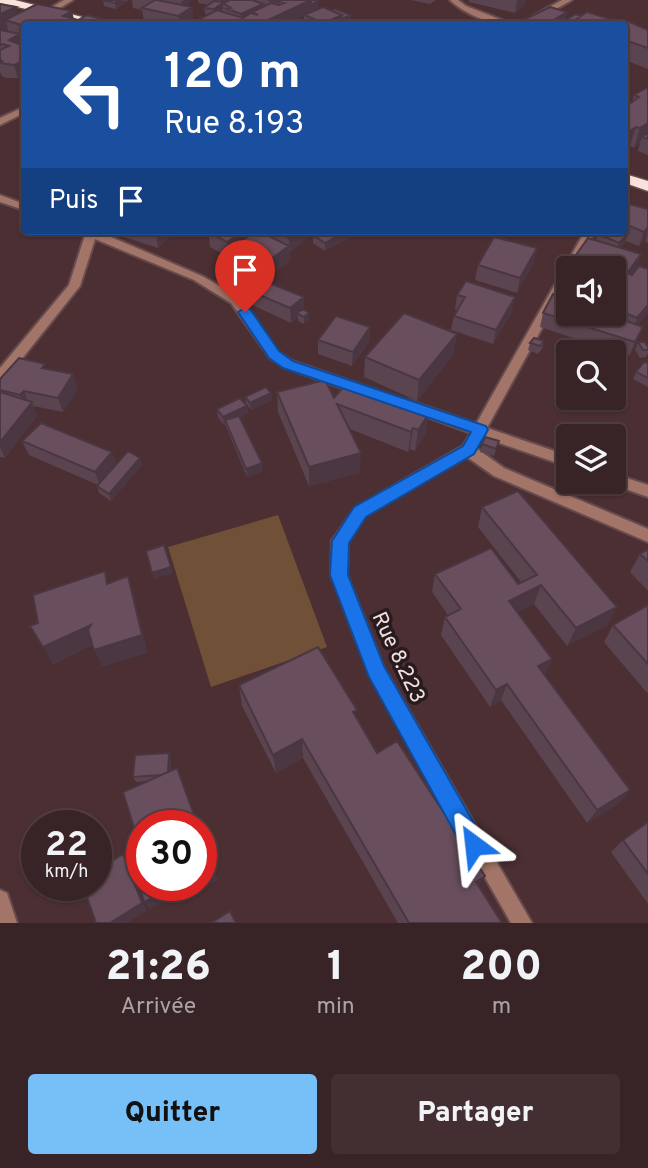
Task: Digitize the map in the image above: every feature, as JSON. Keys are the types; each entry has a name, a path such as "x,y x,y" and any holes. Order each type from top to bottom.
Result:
{"highway":[{"path":"1,0 48,14 87,21"},
{"path":"628,181 648,186"}],"street":[{"path":"48,14 68,0"},
{"path":"454,0 464,8 500,21"},
{"path":"529,19 568,0"},
{"path":"0,122 21,112"},
{"path":"0,198 21,206"},
{"path":"0,377 74,286 88,235"},
{"path":"96,235 198,278 235,300 274,355 288,364 556,457"},
{"name":"Rue 8.223","path":"522,923 484,863 376,670 339,575 340,541 360,512 468,450 588,235"},
{"path":"468,450 499,472 648,536"},
{"path":"626,483 648,491"},
{"path":"0,901 7,923"}],"shaded area":[{"path":"278,515 327,647 211,687 168,547"}],"building":[{"path":"155,0 192,7 178,16 142,8"},
{"path":"230,0 252,0 263,4 241,14 227,9 231,8 223,3"},
{"path":"268,0 311,0 270,19 276,21 196,21 217,10 243,18 251,13 258,15 252,12 271,3 284,3"},
{"path":"214,1 224,2 214,9 204,8"},
{"path":"0,4 16,7 0,14"},
{"path":"37,4 72,11 63,16 78,20 87,15 102,19 98,21 21,21 21,25 5,20"},
{"path":"323,7 342,15 328,21 319,21 304,15"},
{"path":"550,7 567,12 552,21 521,21"},
{"path":"335,9 351,15 342,19 342,15 332,11"},
{"path":"587,12 617,21 579,21 575,20"},
{"path":"576,14 581,16 575,21 563,21"},
{"path":"628,21 648,30 648,48 628,41"},
{"path":"0,30 20,34 9,40 21,45 21,62 14,65 0,63 0,50 9,46 0,45"},
{"path":"648,89 648,123 628,132 628,105 639,97 634,95"},
{"path":"628,204 648,209 648,227 644,232 628,225"},
{"path":"214,235 238,235 227,242"},
{"path":"250,235 267,235 289,246 267,262 254,255 242,263 223,253"},
{"path":"313,235 340,235 325,243"},
{"path":"600,235 627,235 619,243"},
{"path":"494,237 537,248 520,278 478,265"},
{"path":"588,238 641,254 628,272 626,256 576,255"},
{"path":"639,266 648,269 648,305 637,318 626,313 626,273 632,275"},
{"path":"262,280 304,297 290,308 248,290"},
{"path":"466,281 515,297 496,330 454,316 465,297 457,295"},
{"path":"553,294 556,295 556,317 543,313"},
{"path":"303,309 309,313 304,317 297,313"},
{"path":"404,313 457,334 419,380 365,357"},
{"path":"336,316 370,327 353,352 318,340"},
{"path":"626,321 643,327 635,342 584,326 626,326"},
{"path":"534,338 544,341 540,346 530,343"},
{"path":"638,342 645,342 648,350 643,350"},
{"path":"19,358 45,364 42,368 73,374 58,398 24,391 20,395 0,390 0,379"},
{"path":"644,362 648,363 648,378 636,372"},
{"path":"350,379 427,406 423,413 428,415 418,430 413,428 411,432 337,404 361,453 309,467 277,392 325,380 334,398"},
{"path":"266,387 271,393 250,403 245,397"},
{"path":"0,392 32,402 0,442"},
{"path":"240,398 247,406 223,417 217,409"},
{"path":"239,416 262,463 246,469 225,420"},
{"path":"41,423 112,452 95,472 22,441"},
{"path":"485,437 499,441 496,449 482,444"},
{"path":"128,451 140,458 109,494 97,486"},
{"path":"518,491 617,607 576,628 541,585 509,601 552,659 538,666 630,790 597,810 507,684 496,690 445,617 461,609 435,574 491,548 518,584 537,575 482,507"},
{"path":"164,545 171,567 152,573 146,551"},
{"path":"648,549 648,561 640,554"},
{"path":"105,571 107,584 128,576 142,635 94,650 88,630 91,625 43,647 30,626 38,623 33,595"},
{"path":"648,605 648,664 613,625"},
{"path":"318,647 357,710 353,712 377,753 397,741 485,876 476,882 502,923 409,923 302,739 273,755 239,685"},
{"path":"169,753 168,772 133,777 135,755"},
{"path":"177,768 192,810 129,810 123,792"},
{"path":"648,822 648,874 623,840"},
{"path":"123,854 126,862 126,901 142,903 110,923 96,923 88,901 112,901 112,861"},
{"path":"230,911 236,923 211,923"}],"route":[{"path":"245,312 274,355 288,364 480,430 468,450 360,512 340,541 339,575 376,670 474,845"}]}
